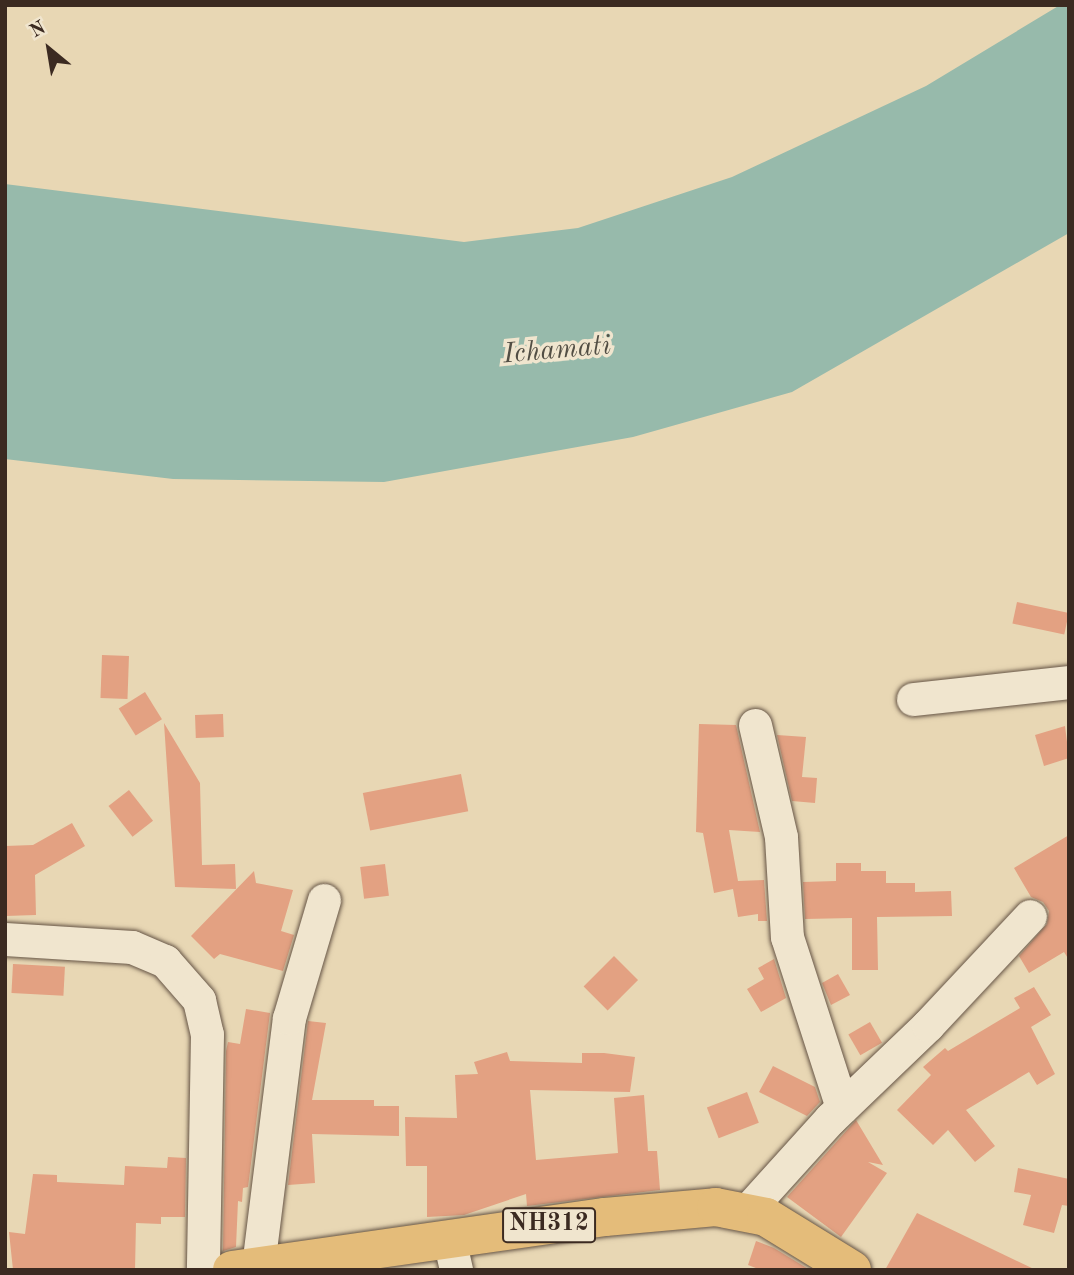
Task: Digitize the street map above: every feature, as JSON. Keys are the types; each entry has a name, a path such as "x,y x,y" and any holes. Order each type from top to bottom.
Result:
{"highway":[{"name":"NH312","path":"245,1268 452,1254 672,1209 716,1207 766,1217 852,1270"}],"street":[{"path":"913,699 1069,682"},
{"path":"755,725 781,837 787,937 842,1107"},
{"path":"245,1268 289,1018 324,900"},
{"path":"745,1213 842,1107 937,1016 1030,916"},
{"path":"5,939 132,947 164,961 199,1000 208,1034 203,1270"}],"water":[{"name":"Ichamati","path":"1060,5 1069,5 1069,233 792,392 633,437 384,482 173,479 5,459 5,184 464,242 578,228 732,177 926,86"}],"building":[{"path":"1017,602 1069,613 1064,635 1012,624"},
{"path":"102,655 129,656 127,699 100,698"},
{"path":"145,692 162,719 136,736 119,708"},
{"path":"223,714 224,737 196,738 195,715"},
{"path":"164,723 200,783 202,865 235,864 236,889 175,887"},
{"path":"699,724 736,725 760,832 729,830 738,881 764,880 767,921 758,921 758,914 738,917 733,889 714,893 703,833 696,832"},
{"path":"1065,726 1069,758 1044,766 1035,735"},
{"path":"777,735 806,737 802,777 817,778 815,803 792,801"},
{"path":"461,774 468,811 370,830 363,793"},
{"path":"129,790 153,821 133,837 109,806"},
{"path":"72,823 85,846 35,875 36,915 5,916 5,846 33,845"},
{"path":"1069,835 1069,960 1064,952 1029,973 1019,956 1047,924 1049,911 1043,902 1031,897 1014,868"},
{"path":"836,863 861,863 861,871 886,871 886,883 915,883 915,892 951,891 952,916 877,917 878,970 852,970 852,918 805,919 803,882 836,881"},
{"path":"385,864 389,896 364,899 360,867"},
{"path":"254,871 256,883 293,890 281,931 294,935 283,971 220,954 214,959 191,936"},
{"path":"614,956 638,980 608,1010 584,986"},
{"path":"774,959 786,998 761,1012 747,989 764,979 758,968"},
{"path":"13,964 65,967 63,996 11,993"},
{"path":"838,974 850,995 831,1005 822,983"},
{"path":"1034,987 1051,1015 1031,1027 1055,1074 1037,1085 1029,1072 966,1110 995,1146 975,1162 948,1130 933,1145 897,1110 931,1075 923,1067 945,1048 948,1051 1020,1008 1014,998"},
{"path":"246,1009 270,1013 248,1187 243,1188 242,1202 238,1201 236,1247 223,1251 226,1051 228,1042 240,1044"},
{"path":"308,1021 326,1023 312,1100 374,1100 374,1106 399,1106 399,1136 312,1134 315,1183 288,1185"},
{"path":"870,1022 882,1043 860,1055 848,1034"},
{"path":"507,1052 510,1061 582,1063 582,1053 635,1057 630,1092 530,1090 536,1160 618,1153 614,1098 644,1095 648,1151 657,1151 660,1190 527,1206 526,1194 464,1215 427,1217 427,1166 406,1166 405,1117 457,1118 455,1075 478,1074 474,1062"},
{"path":"773,1066 815,1087 820,1102 807,1116 759,1092"},
{"path":"747,1092 759,1123 719,1138 707,1107"},
{"path":"856,1120 883,1165 868,1162 887,1173 841,1237 787,1197"},
{"path":"168,1157 186,1158 185,1217 161,1217 161,1224 136,1223 135,1270 13,1270 9,1232 25,1234 33,1174 57,1175 57,1182 124,1185 125,1166 167,1168"},
{"path":"1018,1168 1069,1179 1069,1206 1062,1205 1054,1233 1023,1225 1031,1195 1014,1192"},
{"path":"917,1213 1036,1270 885,1270"},
{"path":"756,1241 774,1248 810,1270 761,1270 748,1265"}]}
